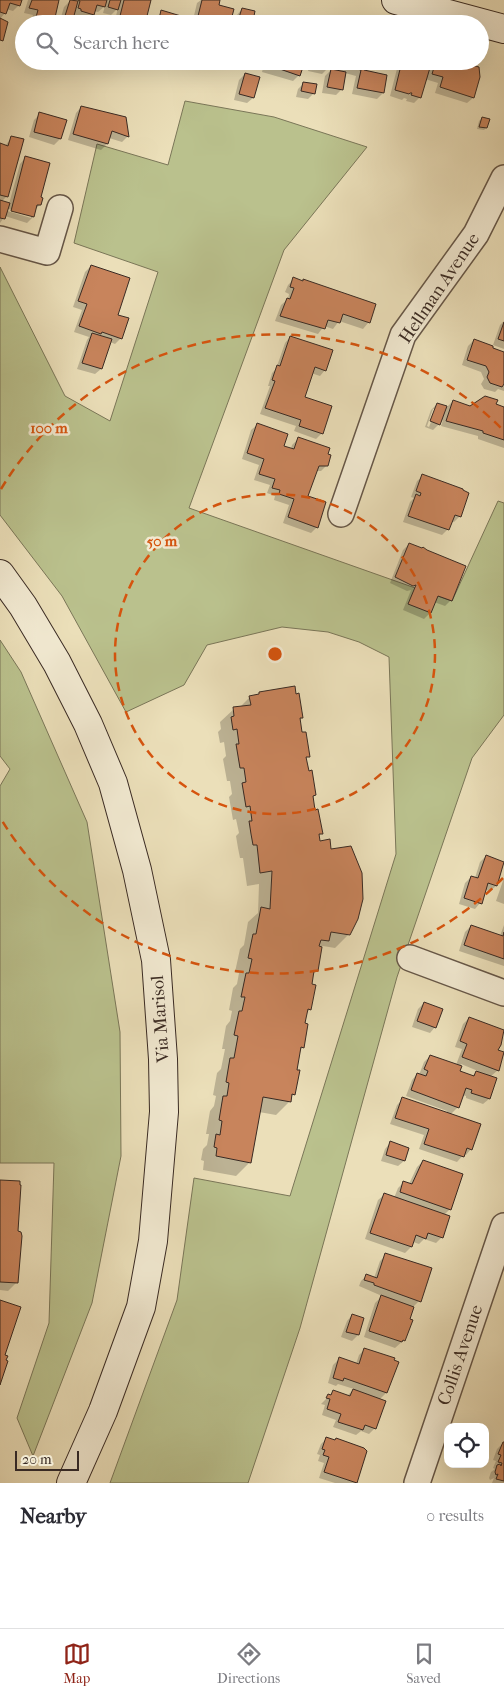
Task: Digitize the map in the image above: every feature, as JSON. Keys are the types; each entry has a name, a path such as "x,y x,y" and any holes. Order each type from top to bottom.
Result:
{"street":[{"path":"396,0 452,15"},
{"path":"489,25 504,29"},
{"name":"Hellman Avenue","path":"341,514 402,335 476,234 504,178"},
{"path":"0,239 47,252 60,208"},
{"name":"Via Marisol","path":"0,574 23,606 57,664 88,724 113,783 137,870 156,960 163,1059 164,1112 153,1241 141,1307 103,1411 71,1483"},
{"path":"410,958 504,993"},
{"name":"Collis Avenue","path":"417,1483 504,1226"}],"green space":[{"path":"185,101 274,117 367,147 284,250 189,508 452,601 498,501 504,503 504,715 472,758 397,977 300,1328 248,1483 110,1483 177,1300 194,1178 290,1196 396,854 389,657 359,642 328,632 282,627 207,645 184,685 126,712 62,596 0,515 0,267 65,396 110,421 158,272 74,243 97,144 168,165"},
{"path":"0,640 21,672 87,822 120,1032 121,1156 92,1303 33,1456 17,1418 49,1323 54,1163 0,1163 0,786 10,769 0,756"}],"building":[{"path":"0,0 22,0 20,6 10,3 6,14 0,12"},
{"path":"32,0 59,0 56,15 37,15 38,10 29,8"},
{"path":"70,0 78,1 74,15 65,15"},
{"path":"78,0 107,0 105,7 97,5 94,15 81,11 78,8 80,1"},
{"path":"110,0 121,0 118,10 108,7"},
{"path":"124,0 151,0 147,15 120,15"},
{"path":"202,0 220,0 219,5 234,9 232,15 198,15"},
{"path":"242,8 255,11 254,15 240,15"},
{"path":"161,10 178,15 160,15"},
{"path":"0,18 8,22 3,41 0,40"},
{"path":"283,70 302,70 300,76"},
{"path":"331,70 346,72 343,90 327,87"},
{"path":"361,70 387,75 384,93 357,88"},
{"path":"400,70 429,70 421,98 411,95 412,93 409,94 395,90"},
{"path":"433,70 479,70 480,77 474,98 440,87 443,77 432,74"},
{"path":"245,73 260,77 254,98 239,94"},
{"path":"303,82 317,84 315,94 301,91"},
{"path":"81,106 126,117 129,137 112,131 108,144 73,134"},
{"path":"39,112 67,120 61,139 34,132"},
{"path":"482,117 490,119 487,128 479,127"},
{"path":"11,136 24,139 8,197 0,195 0,143 8,146"},
{"path":"25,156 50,163 41,197 43,198 41,205 37,205 34,217 11,211"},
{"path":"0,200 10,203 5,219 0,218"},
{"path":"91,265 130,278 118,315 129,318 122,339 79,326 87,304 78,301"},
{"path":"293,277 376,304 370,323 343,314 340,323 328,320 325,329 280,316 287,298 290,299 294,288 290,287"},
{"path":"504,322 504,341 498,339"},
{"path":"92,333 112,339 102,369 82,363"},
{"path":"290,336 333,350 326,371 315,367 305,397 332,406 323,434 299,426 301,420 265,408 275,381 272,380 277,365 280,366"},
{"path":"474,339 504,352 504,384 502,387 490,383 487,377 489,372 486,366 467,360"},
{"path":"485,396 498,400 496,404 504,407 504,440 483,433 483,431 446,421 453,400 470,406"},
{"path":"437,403 447,406 440,425 430,421"},
{"path":"257,423 288,434 284,446 294,449 298,437 330,448 328,454 331,455 328,466 319,466 308,496 326,502 318,528 288,517 294,499 279,494 280,490 272,488 275,479 259,474 264,459 247,453"},
{"path":"422,474 469,493 461,517 455,515 449,530 408,516 416,494 420,496 421,493 416,491"},
{"path":"409,543 423,547 466,566 452,601 438,596 431,613 408,604 416,585 413,586 395,577"},
{"path":"295,686 296,694 299,693 303,718 300,718 302,732 306,732 310,757 306,757 309,771 312,770 316,795 313,796 315,810 318,809 323,834 319,834 320,841 330,839 331,849 351,846 362,873 363,899 358,919 350,935 331,932 329,941 321,940 319,946 322,947 318,971 314,971 312,984 316,985 311,1010 308,1009 305,1023 308,1024 304,1048 301,1047 297,1070 300,1070 295,1095 292,1094 291,1102 263,1097 251,1163 216,1156 217,1148 214,1147 216,1134 220,1135 222,1121 219,1120 223,1096 227,1096 229,1083 226,1082 230,1058 234,1058 238,1036 234,1035 239,1011 242,1011 245,997 241,997 246,973 249,973 252,959 248,958 253,934 256,934 261,907 270,909 272,871 260,873 257,845 253,845 249,821 252,821 250,806 246,807 242,783 246,782 244,768 240,768 236,744 239,744 237,729 233,730 231,717 234,716 233,707 251,705 249,696 259,694 259,692"},
{"path":"486,855 504,862 497,886 488,883 482,904 464,898 471,876 478,878"},
{"path":"471,925 503,936 504,932 504,959 464,945"},
{"path":"424,1002 443,1009 436,1028 417,1021"},
{"path":"469,1017 504,1030 498,1050 504,1052 499,1071 462,1057 467,1044 460,1041"},
{"path":"430,1055 462,1066 460,1071 474,1076 476,1071 497,1078 490,1099 471,1093 472,1090 466,1088 459,1108 411,1090 417,1073 426,1076 428,1071 424,1069"},
{"path":"402,1097 481,1124 472,1150 467,1148 464,1157 424,1144 429,1129 395,1118"},
{"path":"390,1141 409,1148 405,1161 386,1155"},
{"path":"423,1160 463,1174 451,1210 400,1192 403,1181 412,1184"},
{"path":"0,1180 20,1181 21,1185 18,1231 21,1232 22,1236 18,1283 0,1282"},
{"path":"384,1193 450,1216 443,1238 428,1233 426,1239 416,1235 412,1247 370,1233"},
{"path":"385,1253 432,1268 421,1302 364,1280 366,1274 377,1278"},
{"path":"381,1295 414,1307 410,1319 413,1320 405,1341 403,1340 402,1342 369,1331"},
{"path":"0,1300 21,1307 5,1355 8,1356 6,1360 8,1361 0,1385"},
{"path":"352,1314 364,1318 359,1335 346,1332"},
{"path":"364,1348 395,1358 394,1360 399,1362 387,1393 344,1378 343,1381 333,1378 339,1357 359,1364"},
{"path":"353,1389 386,1401 376,1429 365,1425 363,1430 338,1422 341,1414 327,1409 330,1399 326,1398 328,1394 331,1395 333,1390 350,1396"},
{"path":"326,1437 335,1440 336,1438 364,1448 367,1451 357,1483 324,1472 329,1457 323,1455 325,1450 322,1449"},
{"path":"503,1442 504,1481 496,1479 498,1474 496,1475 495,1472 497,1465 500,1464 501,1466 502,1463 498,1462 501,1455 498,1454"}]}
